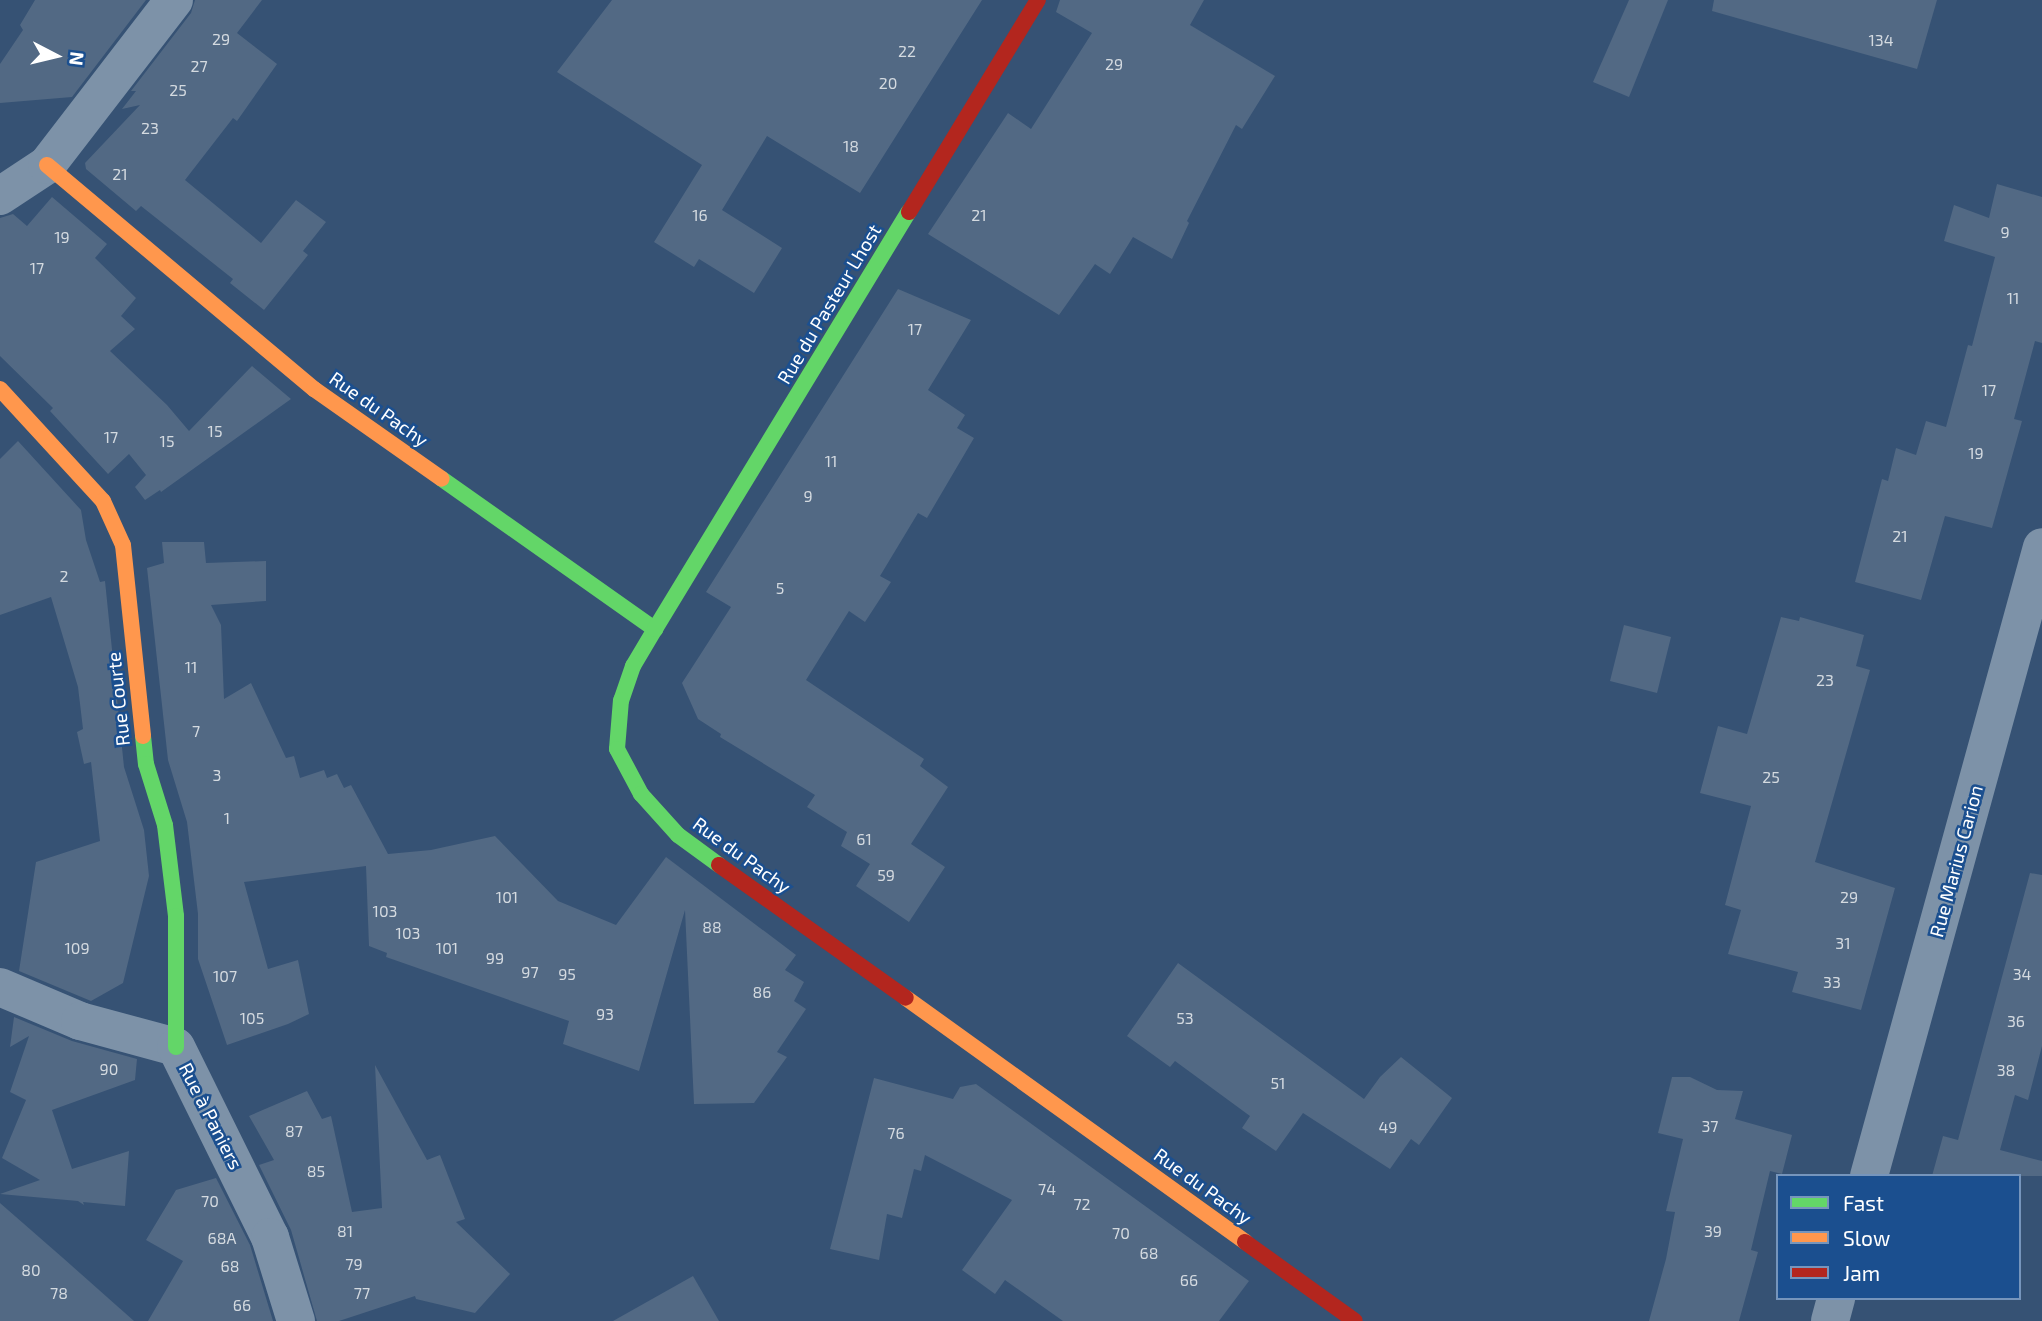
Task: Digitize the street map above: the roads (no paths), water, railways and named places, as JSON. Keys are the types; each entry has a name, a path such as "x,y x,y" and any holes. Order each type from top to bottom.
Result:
{"street":[{"path":"0,196 47,165 174,0"},
{"name":"Rue du Pasteur Lhost","path":"655,629 1038,0"},
{"name":"Rue du Pachy","path":"47,165 314,389 655,629 634,666 621,700 617,749 642,794 678,835 1355,1321"},
{"name":"Rue Courte","path":"0,388 103,501 123,545 146,764 165,825 176,916 176,1047"},
{"name":"Rue Marius Carion","path":"1870,1174 2042,547"},
{"name":"Rue à Paniers","path":"0,987 80,1021 176,1047 270,1237 296,1321"},
{"path":"1829,1321 1835,1300"}]}
